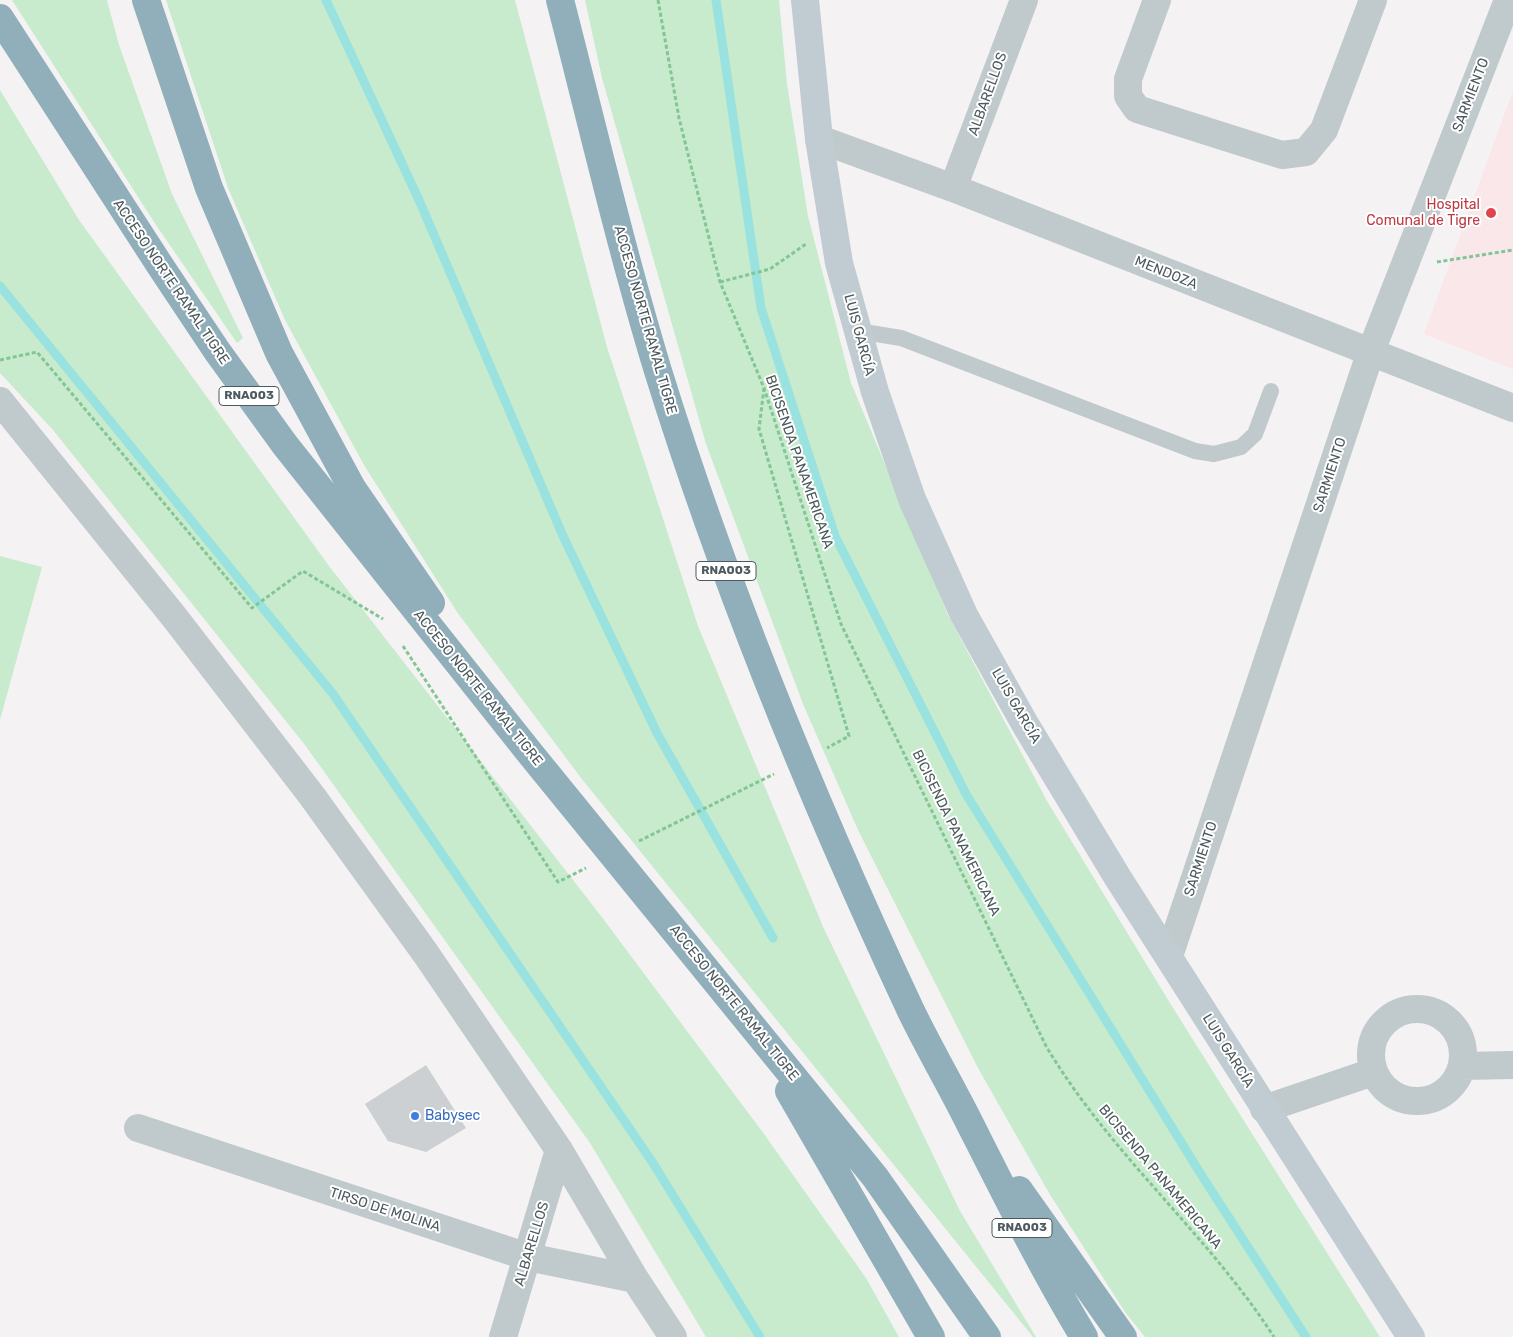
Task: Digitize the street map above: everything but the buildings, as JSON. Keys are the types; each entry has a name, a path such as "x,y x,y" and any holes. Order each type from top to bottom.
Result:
{"highway":[{"path":"146,0 209,188 278,353 352,488 529,752"},
{"name":"ACCESO NORTE RAMAL TIGRE","path":"560,0 619,230 658,370 710,527 750,636 853,882 913,1014 1025,1234 1084,1337"},
{"name":"ACCESO NORTE RAMAL TIGRE","path":"0,18 41,84 222,359 285,445 529,752 752,1024 874,1178 987,1337"},
{"path":"752,1024 828,1161 931,1337"},
{"path":"966,1116 1122,1337"}],"street":[{"name":"LUIS GARCÍA","path":"805,0 819,139 840,263 875,392 912,499 964,614 1025,724 1118,878 1411,1337"},
{"name":"ALBARELLOS","path":"953,188 1024,0"},
{"path":"1158,0 1128,79 1128,96 1138,109 1282,155 1306,152 1324,130 1373,0"},
{"name":"SARMIENTO","path":"1169,956 1370,354 1508,0"},
{"name":"MENDOZA","path":"819,139 953,188 1370,354 1513,408"},
{"path":"0,401 169,610 312,796 426,954 559,1150 635,1279 672,1337"},
{"path":"1420,1009 1436,1013 1449,1021 1459,1034 1463,1050 1462,1066 1457,1079 1447,1091 1434,1098 1420,1102 1405,1101 1392,1095 1380,1085 1373,1072 1370,1058 1372,1042 1379,1028 1390,1017 1404,1010 1420,1009"},
{"path":"1462,1066 1513,1065"},
{"path":"1264,1109 1373,1072"},
{"name":"TIRSO DE MOLINA","path":"138,1128 528,1257 635,1279"},
{"name":"ALBARELLOS","path":"503,1337 559,1150"}],"lane":[{"path":"858,330 902,338 1195,450 1214,454 1241,447 1255,434 1270,391"}],"path":[{"name":"BICISENDA PANAMERICANA","path":"658,0 679,118 720,282 764,388 842,624 1046,1046 1069,1085 1092,1116 1242,1290 1274,1337"},
{"path":"720,282 770,269 833,225"},
{"path":"1404,266 1513,250"},
{"path":"0,360 37,352 252,608 302,571 388,622"},
{"path":"764,388 760,429 849,736 823,749"},
{"path":"398,638 558,882 593,864"},
{"path":"638,842 779,772"}],"shaded area":[{"name":"Hospital Comunal de Tigre","path":"1513,91 1513,369 1424,334"}],"green space":[{"path":"12,0 107,0 119,45 172,194 243,338 237,343 154,222"},
{"path":"166,0 515,0 607,347 698,626 824,929 960,1211 1036,1337 1033,1337 581,778 457,612 364,465 285,320 228,188"},
{"path":"585,0 779,0 787,84 808,216 851,383 948,615 1047,801 1173,1008 1380,1337 1145,1337 1125,1312 1049,1193 978,1068 858,830 803,704 706,444 602,78"},
{"path":"0,90 79,220 329,566 601,916 764,1134 866,1278 899,1337 706,1337 590,1143 305,745 53,430 0,373"},
{"path":"0,556 42,567 0,720"}],"waterway":[{"path":"326,0 419,200 563,536 657,733 773,938"},
{"path":"716,0 761,308 835,536 966,794 1202,1176 1306,1337"},
{"path":"0,286 333,694 653,1163 760,1337"}],"place":[{"name":"Hospital Comunal de Tigre","path":"1491,213"},
{"name":"Babysec","path":"415,1116"}]}
